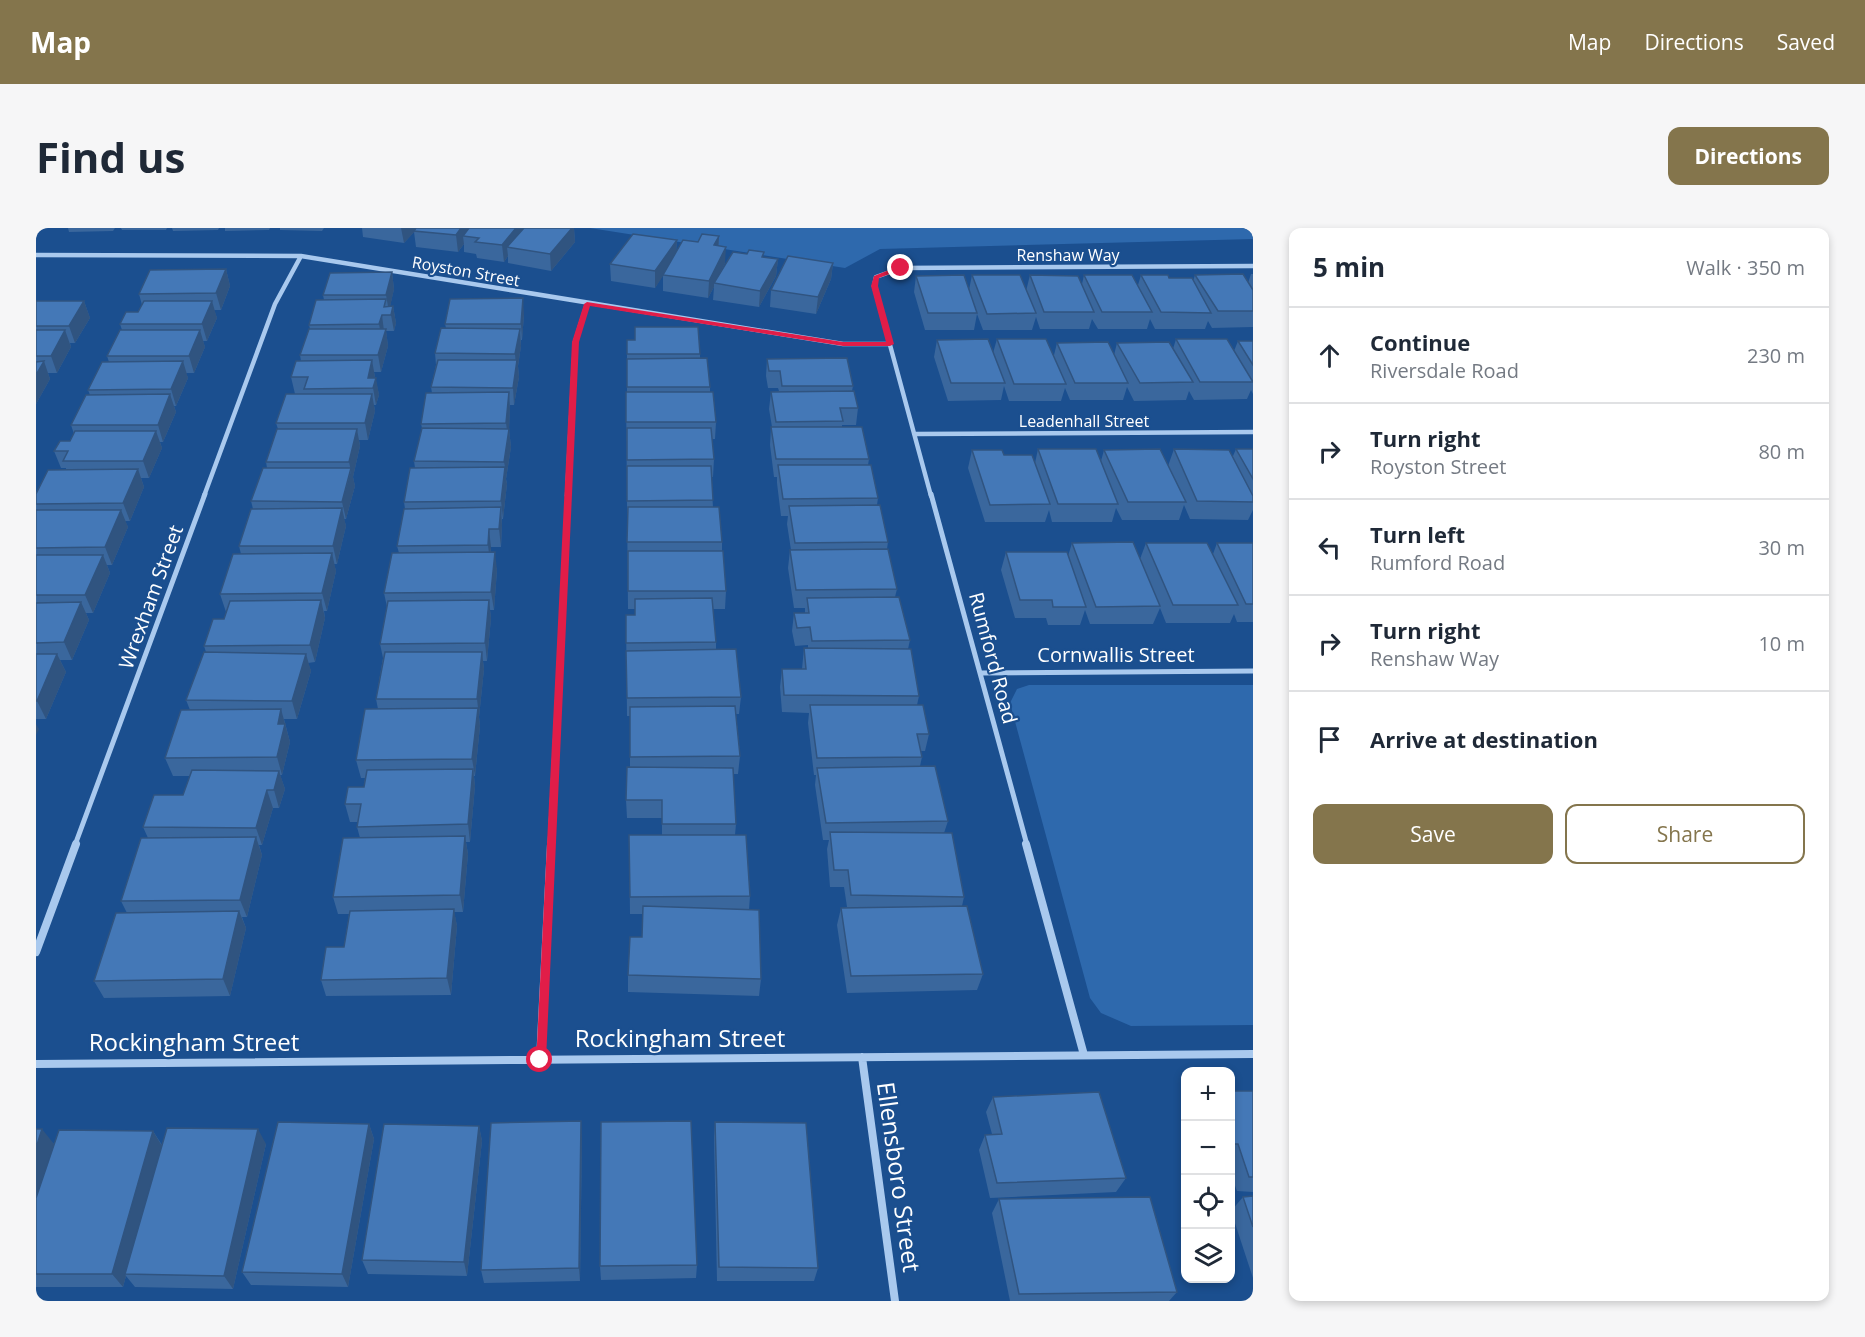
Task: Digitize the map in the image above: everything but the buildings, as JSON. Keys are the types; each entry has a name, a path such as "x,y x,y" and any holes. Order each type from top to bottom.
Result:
{"street":[{"name":"Royston Street","path":"36,255 301,256 843,344 890,344"},
{"name":"Wrexham Street","path":"36,952 275,304 301,256"},
{"name":"Renshaw Way","path":"884,273 901,268 1253,266"},
{"name":"Rumford Road","path":"884,273 876,277 874,286 1084,1055"},
{"path":"540,1060 575,342 587,304"},
{"name":"Leadenhall Street","path":"915,434 1253,432"},
{"name":"Cornwallis Street","path":"980,673 1253,671"},
{"name":"Rockingham Street","path":"36,1064 1253,1054"},
{"name":"Ellensboro Street","path":"862,1057 895,1301"}],"shaded area":[{"path":"590,228 1253,228 1253,239 880,249 845,268"},
{"path":"1029,685 1253,685 1253,1025 1131,1026 1101,1013 1090,998 1010,703 1017,689"}],"route":[{"path":"540,1060 576,361 575,342 587,304 843,344 890,344 874,286 876,277 901,268"}]}
